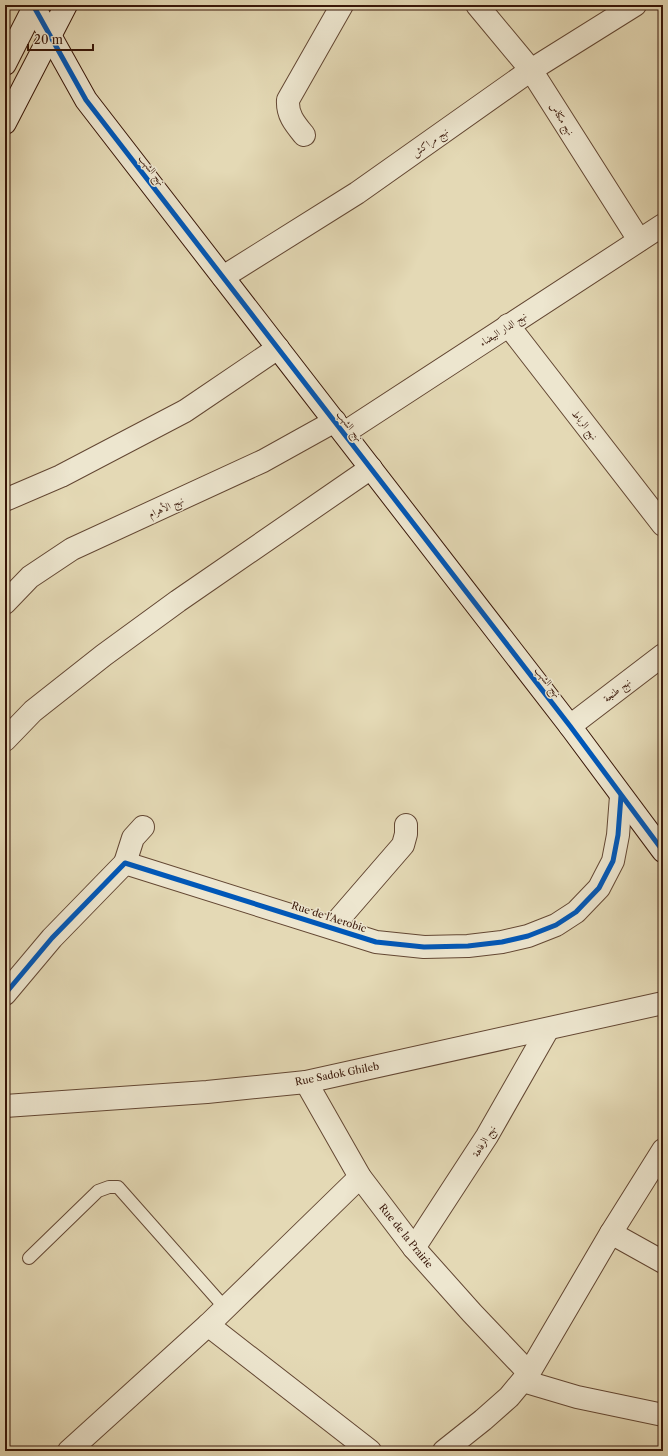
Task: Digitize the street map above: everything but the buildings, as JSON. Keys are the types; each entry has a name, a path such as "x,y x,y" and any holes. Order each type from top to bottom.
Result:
{"street":[{"path":"5,123 66,5"},
{"path":"304,135 290,118 287,106 288,100 342,5"},
{"name":"نهج مكناس","path":"477,5 532,70 639,240"},
{"name":"نهج مراكش","path":"223,277 357,193 532,70 636,5"},
{"path":"5,64 34,6"},
{"name":"نهج الشهب","path":"34,6 86,100 570,726 663,851"},
{"name":"نهج الدار البيضاء","path":"339,427 508,326 663,225"},
{"name":"نهج الرباط","path":"508,326 663,525"},
{"path":"5,500 61,476 186,412 278,348"},
{"name":"نهج الأهرام","path":"5,603 30,577 72,549 339,427"},
{"path":"5,740 33,710 104,655 178,601 371,468"},
{"name":"نهج طنجة","path":"570,726 663,654"},
{"name":"Rue de l'Aerobic","path":"125,863 376,942 424,947 468,946 502,942 528,936 556,925 576,912 598,888 612,861 618,835 621,796"},
{"path":"332,927 403,845 406,834 406,825"},
{"path":"5,994 52,938 125,863 133,838 143,826"},
{"name":"Rue Sadok Ghileb","path":"5,1106 207,1092 306,1082 663,1003"},
{"name":"نهج الرفاهة","path":"414,1248 487,1136 548,1029"},
{"name":"Rue de la Prairie","path":"306,1082 360,1177 414,1248 526,1377"},
{"path":"444,1451 509,1398 526,1377 611,1233 663,1150"},
{"path":"70,1451 226,1309 360,1177"},
{"path":"611,1233 663,1262"},
{"path":"208,1326 370,1451"},
{"path":"526,1377 577,1397 663,1415"}],"lane":[{"path":"30,1258 98,1191 109,1187 118,1187 226,1309"}],"cycle path":[{"path":"33,5 86,100 570,726 663,851"},
{"path":"5,994 52,938 125,863 376,942 424,947 468,946 502,942 528,936 556,925 576,912 599,888 613,861 618,835 621,796"}]}
